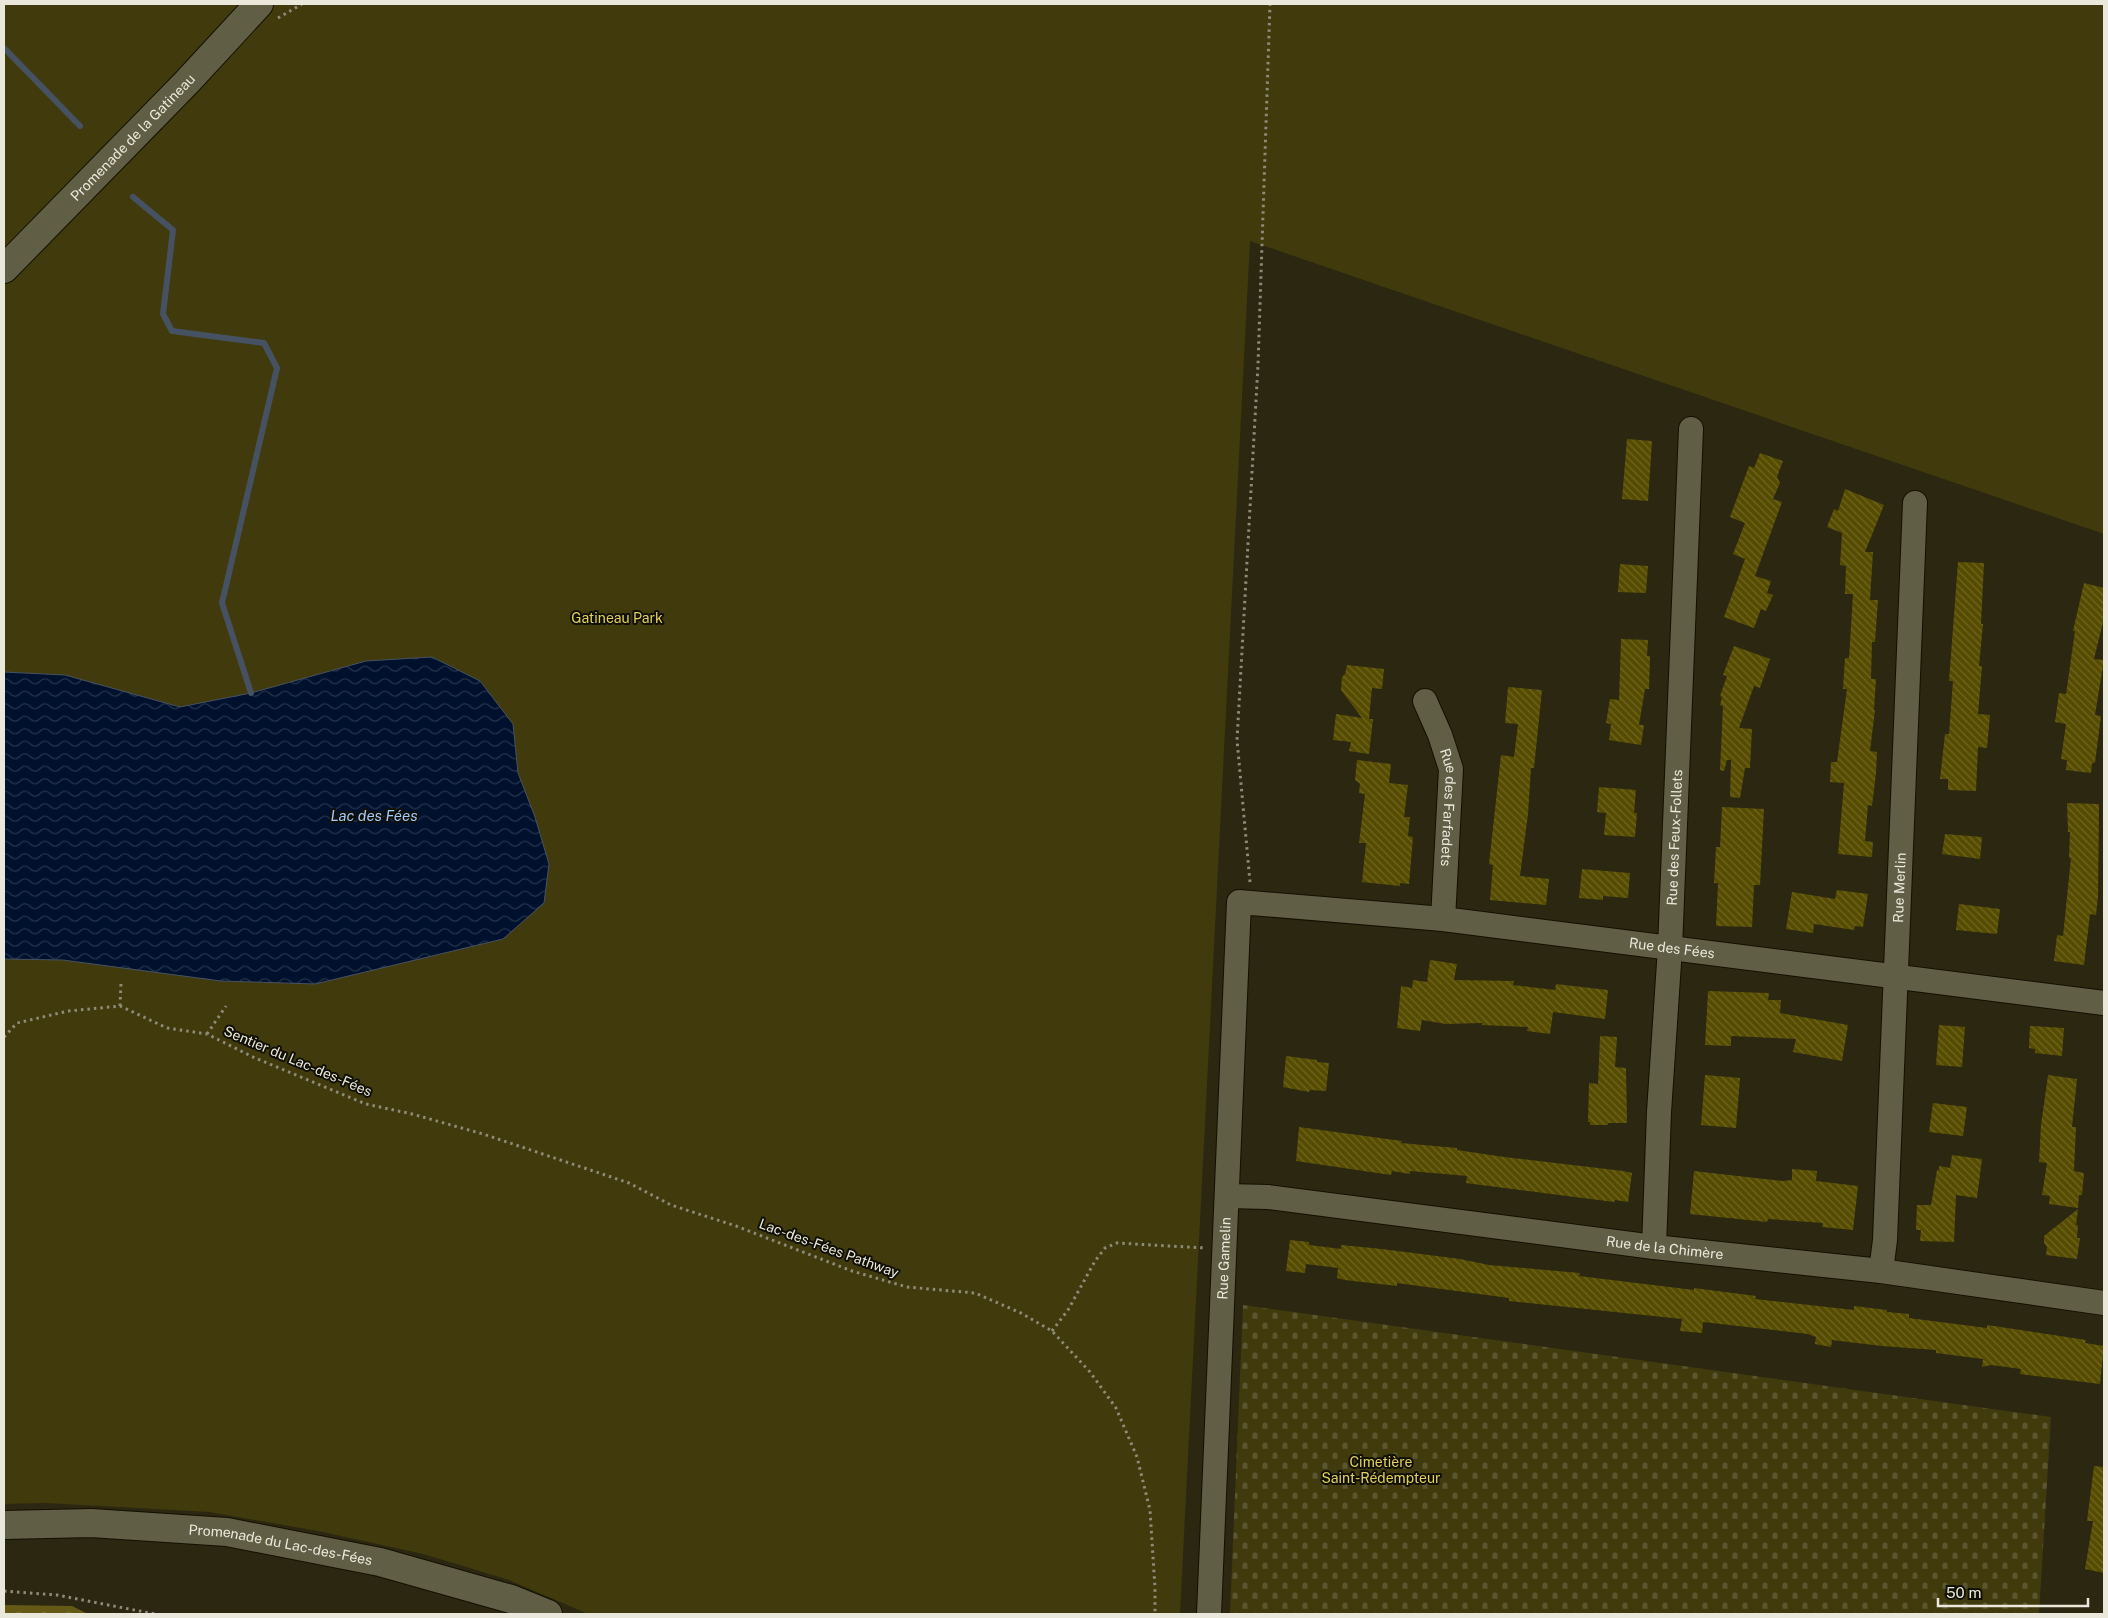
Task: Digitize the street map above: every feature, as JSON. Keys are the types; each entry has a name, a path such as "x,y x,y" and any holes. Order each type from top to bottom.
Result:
{"street":[{"name":"Promenade de la Gatineau","path":"4,269 187,82 259,4"},
{"name":"Rue des Feux-Follets","path":"1654,1247 1659,1112 1670,948 1691,429"},
{"name":"Rue Merlin","path":"1881,1271 1885,1240 1894,976 1915,503"},
{"name":"Rue des Farfadets","path":"1425,701 1440,734 1451,768 1443,919"},
{"name":"Rue des Fées","path":"1239,902 1443,919 2104,1003"},
{"name":"Rue Gamelin","path":"1209,1614 1239,902"},
{"name":"Rue de la Chimère","path":"1227,1196 1268,1197 1654,1247 1881,1271 2104,1303"},
{"name":"Promenade du Lac-des-Fées","path":"4,1525 91,1522 227,1532 380,1562 511,1599 548,1614"}],"path":[{"path":"1239,902 1251,880 1237,740 1258,365 1270,4"},
{"path":"4,1037 17,1022 68,1011 120,1006 121,982"},
{"name":"Sentier du Lac-des-Fées","path":"120,1006 167,1028 207,1034 255,1058 366,1104 412,1114 492,1137 629,1183 671,1205 698,1214"},
{"path":"207,1034 226,1006"},
{"name":"Lac-des-Fées Pathway","path":"698,1214 881,1280 907,1287 975,1293 1021,1313 1052,1331 1090,1372 1116,1408 1138,1457 1150,1510 1155,1614"},
{"path":"1052,1331 1068,1310 1095,1261 1105,1248 1117,1243 1224,1249"},
{"path":"4,1591 57,1596 154,1614"}],"green space":[{"name":"Gatineau Park","path":"4,4 2104,4 2104,534 1250,241 1180,1614 588,1614 509,1580 423,1554 318,1531 209,1512 46,1503 4,1504"},
{"name":"Cimetière Saint-Rédempteur","path":"1243,1305 2051,1417 2039,1614 1230,1614"},
{"path":"4,1605 72,1606 88,1614 4,1614"}],"water":[{"name":"Lac des Fées","path":"432,657 480,681 513,724 518,773 535,817 549,864 544,903 503,939 315,984 221,981 63,960 4,959 4,672 65,675 180,707 251,693 366,661"}],"building":[{"path":"1627,439 1652,441 1648,501 1622,499"},
{"path":"1760,453 1783,461 1777,477 1780,483 1773,499 1782,502 1755,576 1771,581 1767,593 1773,595 1766,611 1761,609 1754,628 1724,617 1745,559 1733,554 1745,523 1730,517 1749,466 1754,468"},
{"path":"1845,489 1884,505 1865,552 1873,552 1870,600 1878,600 1875,642 1872,642 1871,679 1876,679 1875,710 1870,751 1877,752 1876,773 1872,806 1868,805 1865,841 1873,842 1872,857 1838,854 1844,783 1830,782 1831,762 1837,762 1847,689 1843,689 1845,658 1849,658 1853,594 1845,594 1846,566 1840,565 1842,533 1827,527 1834,509 1838,511"},
{"path":"1958,562 1984,563 1981,624 1983,624 1979,666 1982,666 1978,714 1990,715 1987,748 1978,747 1976,791 1948,790 1948,779 1940,779 1945,734 1949,734 1953,681 1949,681"},
{"path":"1620,564 1648,566 1646,593 1618,592"},
{"path":"2084,583 2104,588 2104,618 2094,659 2104,660 2095,715 2101,716 2095,763 2092,763 2091,773 2066,770 2067,760 2061,759 2066,724 2055,722 2059,693 2066,694 2075,631 2073,631"},
{"path":"1621,639 1648,640 1647,656 1650,656 1649,689 1645,689 1639,725 1644,725 1641,745 1609,740 1611,724 1606,723 1610,699 1619,700"},
{"path":"1734,646 1770,659 1760,688 1754,686 1739,728 1752,729 1750,768 1745,768 1740,798 1730,797 1731,760 1727,760 1724,771 1720,770 1723,706 1720,705 1722,697 1720,696 1727,676 1723,675"},
{"path":"1347,665 1384,669 1382,689 1372,688 1369,719 1373,719 1369,754 1349,751 1351,742 1333,740 1336,714 1362,718 1341,690 1342,677 1345,674"},
{"path":"1508,687 1542,690 1534,768 1531,768 1528,814 1520,876 1549,879 1546,905 1490,900 1493,865 1489,864 1501,755 1514,757 1518,724 1505,723"},
{"path":"1357,760 1391,764 1389,783 1408,785 1404,817 1410,817 1408,836 1413,837 1409,884 1400,883 1400,886 1362,882 1366,843 1359,843 1365,794 1359,793 1360,784 1355,780"},
{"path":"1599,787 1636,790 1634,813 1637,813 1635,837 1604,835 1606,813 1597,812"},
{"path":"2067,803 2099,804 2098,896 2096,915 2090,914 2084,965 2054,961 2057,935 2063,936 2071,858 2069,858 2070,832 2068,832"},
{"path":"1722,807 1764,809 1760,885 1754,885 1752,927 1716,926 1718,883 1714,883 1716,847 1720,847"},
{"path":"1945,834 1982,837 1980,859 1942,854"},
{"path":"1582,869 1630,873 1628,898 1603,896 1603,900 1579,898"},
{"path":"1837,890 1868,894 1863,927 1855,926 1854,930 1814,924 1813,933 1786,929 1792,892 1835,899"},
{"path":"1959,904 2000,909 1997,934 1956,930"},
{"path":"1430,960 1457,964 1454,980 1514,981 1513,985 1555,990 1556,984 1608,990 1605,1019 1553,1012 1550,1034 1527,1031 1528,1027 1482,1025 1482,1023 1446,1024 1422,1020 1420,1031 1397,1028 1401,986 1412,988 1413,980 1427,982"},
{"path":"1708,991 1769,993 1768,1000 1781,1000 1780,1013 1848,1025 1842,1061 1793,1052 1796,1039 1731,1036 1731,1046 1705,1045"},
{"path":"1939,1025 1965,1027 1962,1067 1936,1065"},
{"path":"2030,1026 2064,1028 2062,1056 2035,1053 2035,1049 2029,1048"},
{"path":"1600,1036 1617,1037 1615,1067 1626,1068 1627,1123 1590,1125 1590,1122 1588,1122 1589,1083 1598,1084"},
{"path":"1286,1056 1329,1063 1326,1091 1310,1090 1309,1092 1283,1087"},
{"path":"1705,1075 1740,1078 1736,1128 1701,1125"},
{"path":"2048,1075 2077,1079 2072,1127 2076,1127 2074,1171 2084,1173 2082,1195 2079,1195 2078,1208 2049,1204 2050,1196 2042,1195 2047,1163 2039,1162 2041,1125"},
{"path":"1933,1103 1967,1107 1963,1136 1929,1132"},
{"path":"1299,1127 1402,1141 1401,1143 1457,1148 1457,1150 1504,1157 1632,1173 1628,1202 1615,1200 1614,1202 1466,1183 1467,1176 1410,1171 1410,1174 1392,1171 1391,1175 1296,1161"},
{"path":"1952,1155 1982,1159 1977,1198 1956,1195 1954,1242 1920,1241 1921,1230 1916,1230 1917,1205 1931,1205 1937,1170 1939,1170 1939,1166 1950,1168"},
{"path":"1792,1169 1817,1171 1816,1181 1858,1186 1853,1230 1822,1227 1823,1223 1768,1219 1767,1222 1690,1214 1694,1171 1783,1181 1792,1180"},
{"path":"2078,1209 2076,1225 2078,1225 2077,1238 2080,1238 2077,1259 2046,1255 2047,1247 2044,1243 2044,1236"},
{"path":"1290,1240 1309,1242 1309,1245 1341,1249 1341,1245 1382,1249 1460,1259 1489,1265 1580,1273 1579,1276 1756,1296 1755,1299 1854,1310 1854,1306 1887,1310 1887,1312 1909,1314 1909,1318 1987,1328 1987,1325 2086,1340 2085,1343 2104,1346 2100,1384 2020,1374 2021,1369 1991,1365 1982,1367 1983,1359 1936,1353 1936,1350 1832,1340 1831,1347 1815,1344 1816,1337 1808,1334 1703,1322 1702,1333 1680,1331 1682,1319 1509,1301 1509,1298 1397,1283 1397,1286 1345,1280 1337,1278 1338,1268 1306,1264 1305,1273 1286,1271"},
{"path":"2094,1466 2104,1467 2104,1573 2085,1569 2093,1521 2087,1521"}],"waterway":[{"path":"4,48 80,126"},
{"path":"133,197 173,230 163,314 172,331 264,343 277,368 222,603 251,693"}]}
